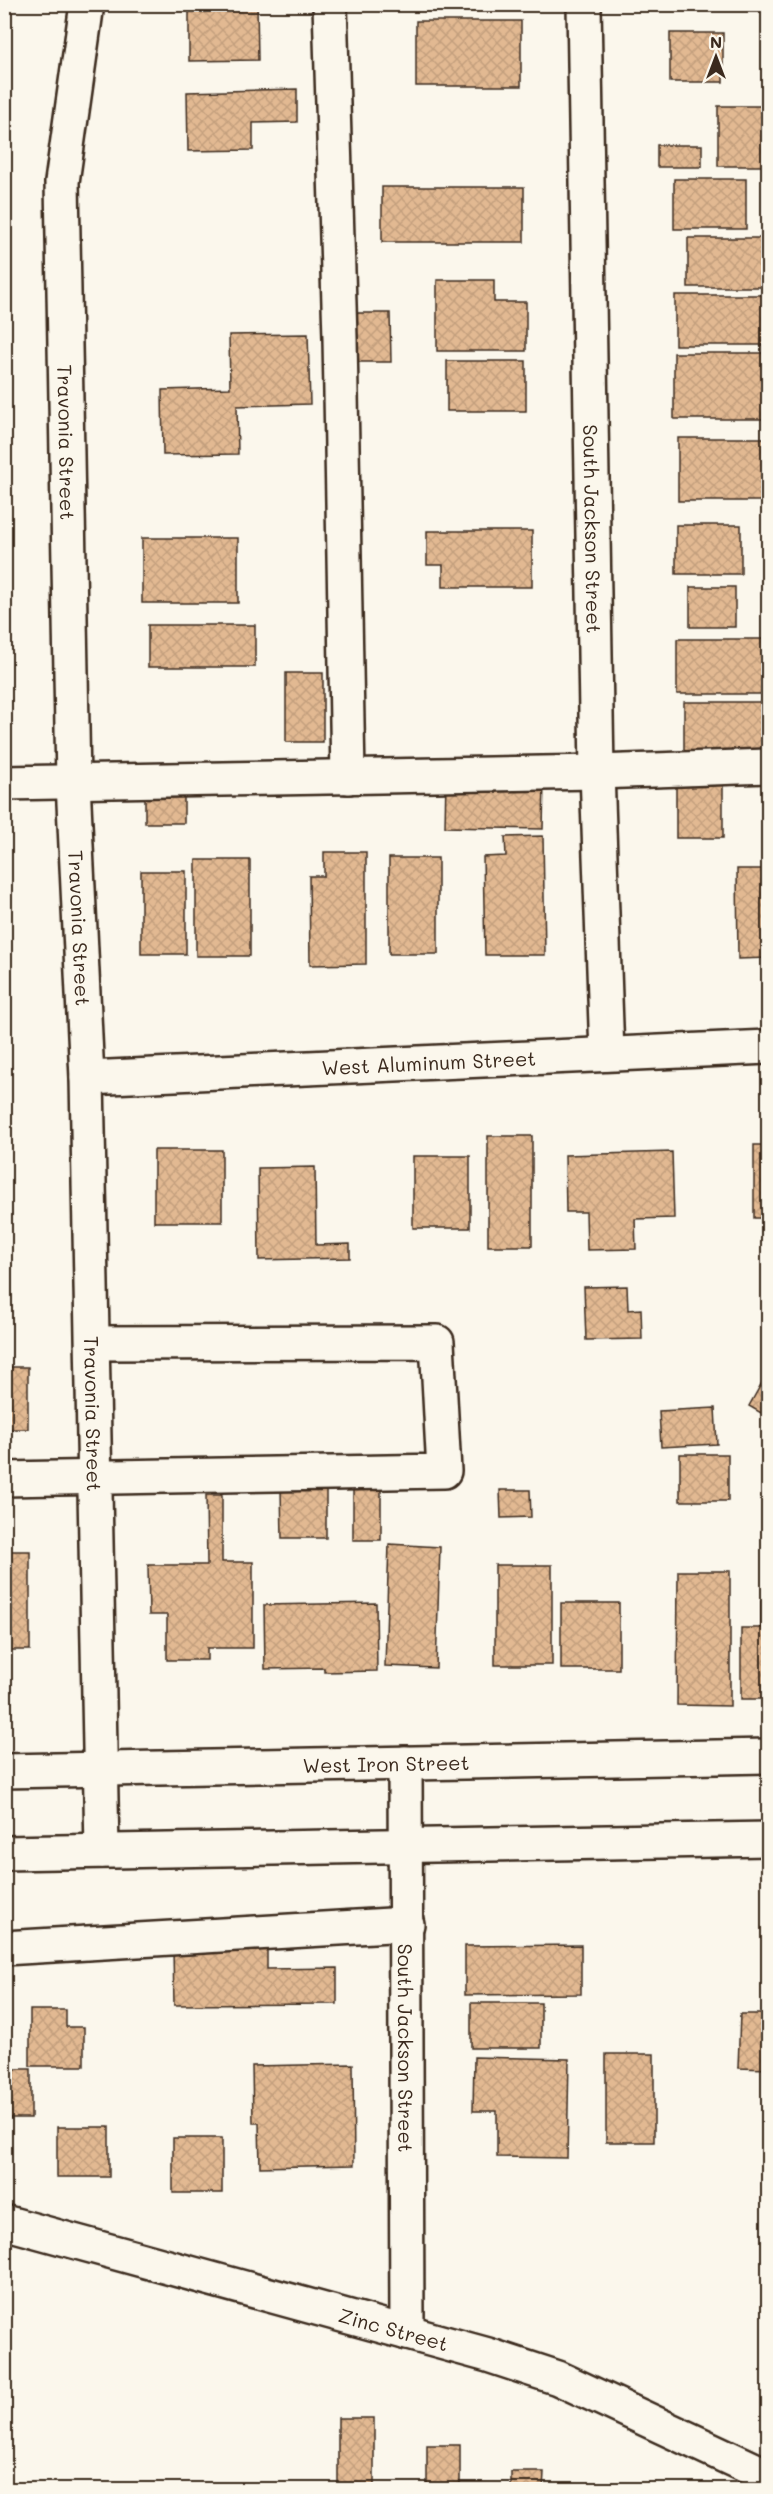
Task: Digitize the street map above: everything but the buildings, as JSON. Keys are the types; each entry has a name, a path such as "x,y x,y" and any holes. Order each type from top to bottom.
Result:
{"street":[{"name":"Travonia Street","path":"87,4 62,182 73,782 87,1078 102,1851"},
{"path":"330,4 341,350 348,777"},
{"name":"South Jackson Street","path":"584,4 597,772 606,1054"},
{"path":"4,783 597,772 768,766"},
{"name":"West Aluminum Street","path":"87,1078 768,1047"},
{"path":"4,1479 444,1471 437,1342 93,1343"},
{"name":"West Iron Street","path":"4,1771 768,1756"},
{"name":"South Jackson Street","path":"405,1763 407,2333"},
{"path":"4,1853 768,1839"},
{"path":"4,1948 407,1924"},
{"name":"Zinc Street","path":"4,2222 488,2355 558,2378 768,2476"}]}
